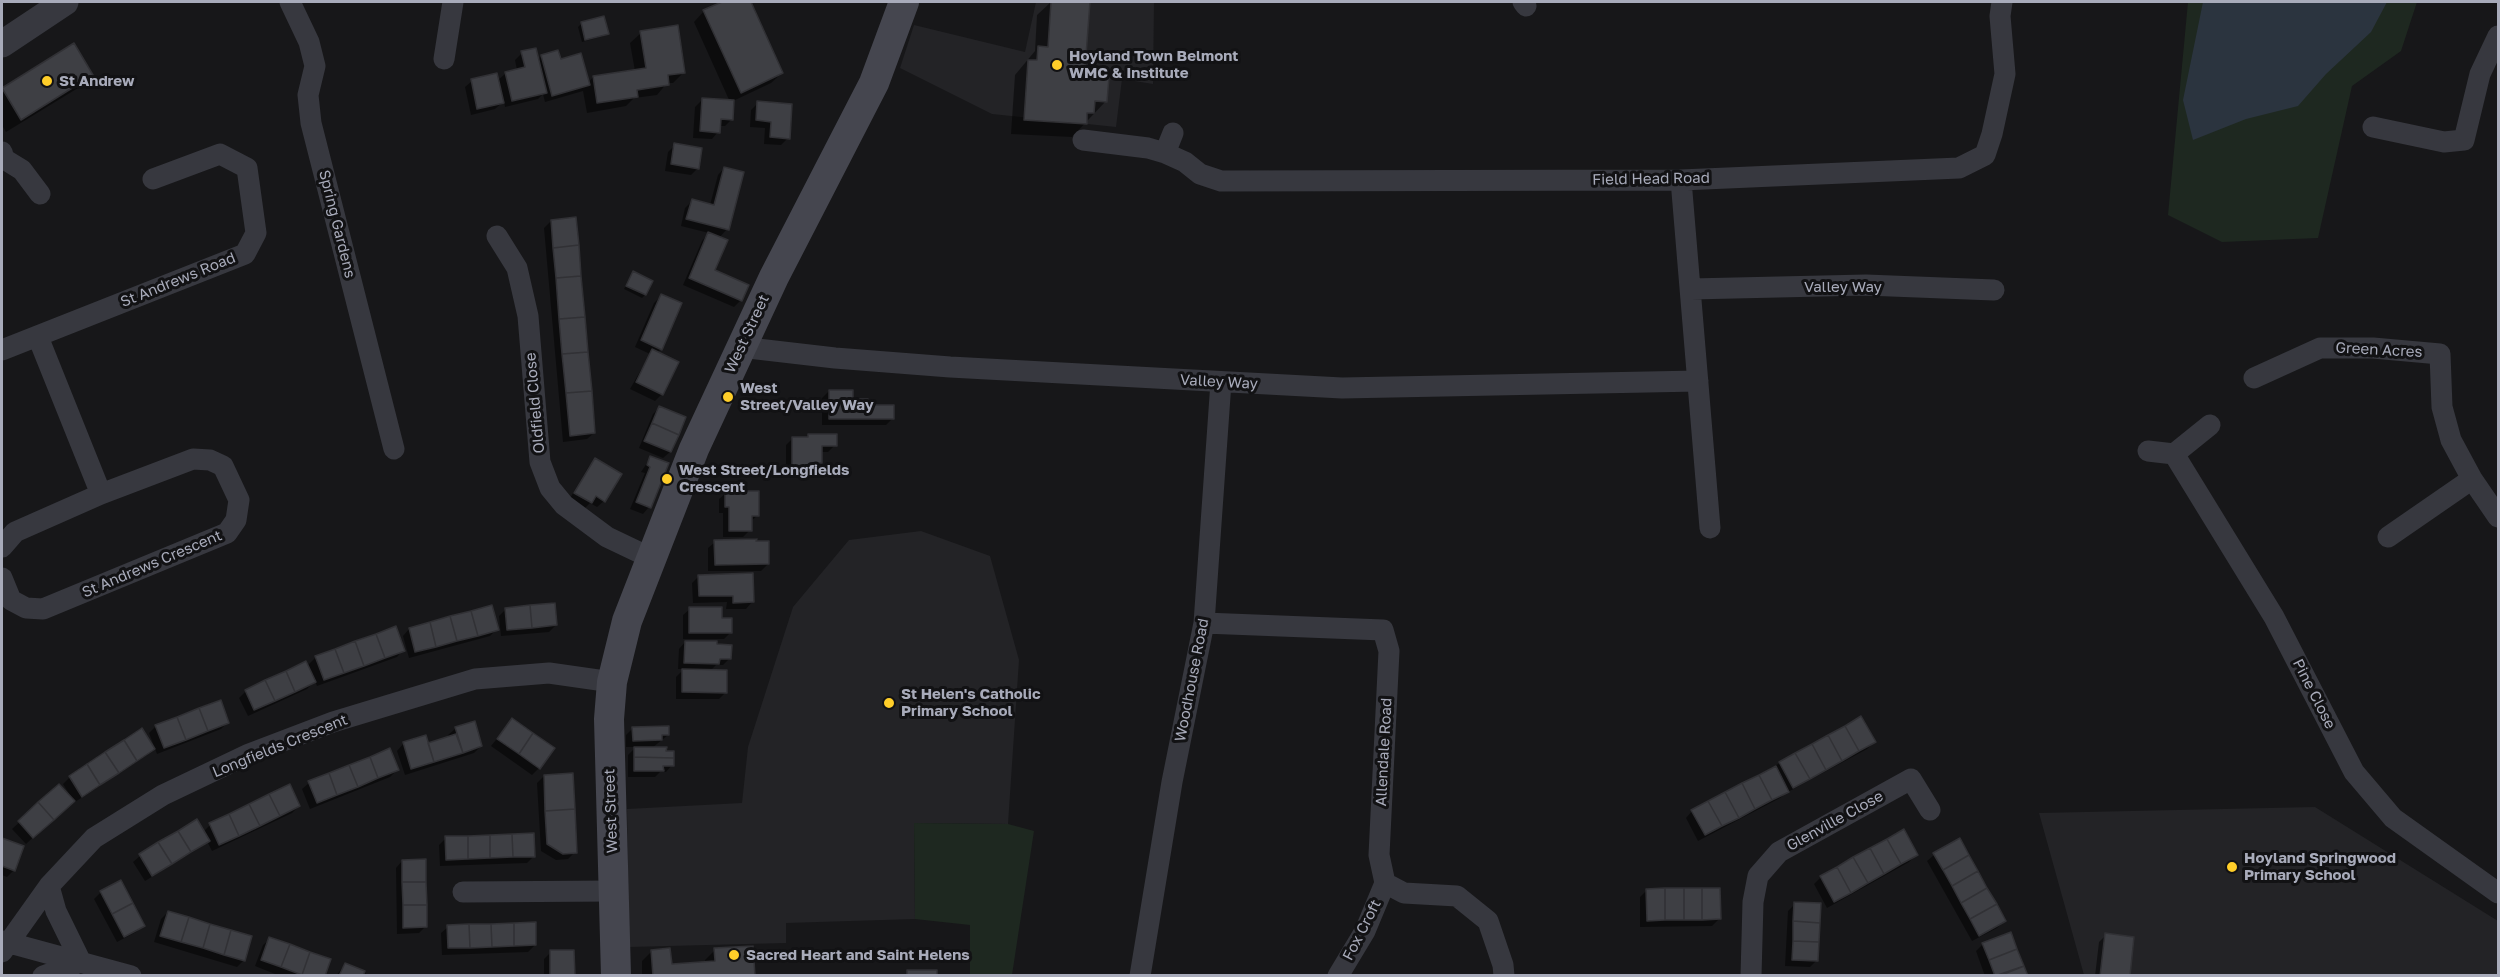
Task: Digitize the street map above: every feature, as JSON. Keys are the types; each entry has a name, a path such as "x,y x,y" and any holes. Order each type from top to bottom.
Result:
{"main road":[{"name":"West Street","path":"616,975 609,719 612,682 627,621 694,449 741,347 873,83 904,2"}],"street":[{"path":"2,44 66,2"},
{"name":"Spring Gardens","path":"290,2 309,42 315,66 308,95 311,123 394,449"},
{"path":"444,59 453,2"},
{"name":"Field Head Road","path":"1157,151 1185,162 1200,174 1221,181 1681,180 1959,168 1985,155 1992,134 2005,74 2000,16 2002,2"},
{"path":"2373,128 2444,142 2464,140 2480,74 2499,36"},
{"path":"1083,140 1157,151 1173,133"},
{"path":"2,152 4,159 22,170 40,194"},
{"name":"St Andrews Road","path":"2,350 245,254 256,233 247,168 220,154 153,179"},
{"path":"1681,180 1710,528"},
{"name":"Oldfield Close","path":"497,236 517,268 528,316 540,462 550,488 564,505 607,537 651,558"},
{"name":"Valley Way","path":"1691,289 1866,285 1994,290"},
{"path":"38,337 101,494"},
{"name":"Valley Way","path":"741,347 835,358 950,367 1342,388 1698,381"},
{"name":"Green Acres","path":"2254,378 2320,348 2373,348 2440,354 2442,407 2451,440 2472,479 2499,517"},
{"name":"Woodhouse Road","path":"1140,975 1172,782 1204,622 1221,382"},
{"path":"2148,451 2174,454 2210,425"},
{"name":"Pine Close","path":"2174,454 2274,617 2354,772 2393,818 2499,893"},
{"name":"St Andrews Crescent","path":"2,547 15,532 101,494 193,459 210,460 223,466 239,500 236,520 227,533 44,609 26,608 11,600 2,578"},
{"path":"2388,537 2472,479"},
{"name":"Allendale Road","path":"1204,622 1383,630 1389,651 1378,855 1385,883"},
{"name":"Longfields Crescent","path":"131,975 3,945 49,886 94,838 163,795 249,754 333,722 475,679 549,673 612,682"},
{"name":"Glenville Close","path":"1751,975 1753,902 1758,876 1779,852 1911,779 1930,810"},
{"path":"1385,883 1404,893 1458,896 1488,921 1503,965 1504,975"},
{"name":"Fox Croft","path":"1338,975 1365,931 1385,883"},
{"path":"43,975 81,962 56,911 49,886"},
{"path":"464,892 614,891"}],"shaded area":[{"path":"1036,2 1154,2 1153,84 1122,79 1116,127 992,114 900,68 914,25 1025,52"},
{"path":"2188,2 2417,2 2401,51 2352,86 2318,238 2222,242 2168,215"},
{"name":"St Helen's Catholic Primary School","path":"921,531 990,556 1019,660 1008,824 914,823 915,919 786,923 786,943 629,947 627,809 742,803 748,747 793,607 849,540"},
{"name":"Hoyland Springwood Primary School","path":"2315,807 2498,921 2498,971 2496,976 2084,975 2039,813"},
{"path":"914,823 1008,824 1034,831 1012,975 970,975 970,925 915,919"}],"water":[{"path":"2203,2 2387,2 2371,32 2326,74 2298,106 2246,119 2193,140 2183,100"}],"building":[{"path":"722,2 751,2 783,73 741,93 703,10"},
{"name":"Hoyland Town Belmont WMC & Institute","path":"1051,2 1090,2 1085,69 1098,70 1097,77 1109,77 1107,102 1095,101 1094,113 1087,113 1087,124 1024,120 1028,60 1037,60 1038,46 1048,47"},
{"path":"604,16 609,34 585,40 581,22"},
{"path":"678,25 685,73 668,75 669,85 637,90 638,97 597,103 593,76 646,68 640,31"},
{"name":"St Andrew","path":"74,43 93,75 21,120 2,88"},
{"path":"536,48 547,93 512,101 505,72 525,67 521,51"},
{"path":"558,50 561,59 581,53 590,85 552,96 541,55"},
{"path":"497,73 504,103 477,109 471,79"},
{"path":"702,98 734,100 733,120 721,119 720,133 700,131"},
{"path":"757,101 792,104 790,139 770,137 771,122 756,120"},
{"path":"674,143 702,148 699,169 671,164"},
{"path":"724,167 744,172 729,230 686,219 692,199 714,205"},
{"path":"576,217 579,245 553,248 551,220"},
{"path":"708,232 728,240 715,270 749,285 742,301 689,278"},
{"path":"579,245 581,276 556,278 553,248"},
{"path":"633,271 653,281 646,295 626,286"},
{"path":"581,276 585,317 559,319 556,278"},
{"path":"661,294 682,303 662,350 641,340"},
{"path":"585,317 588,352 562,354 559,319"},
{"path":"652,349 679,362 663,395 636,382"},
{"path":"588,352 592,391 566,393 562,354"},
{"path":"829,390 853,390 853,399 868,399 868,405 894,405 894,419 829,419"},
{"path":"592,391 595,433 570,436 566,393"},
{"path":"659,406 686,417 679,435 652,423"},
{"path":"652,423 679,435 671,452 644,441"},
{"path":"808,434 837,434 837,446 822,446 822,463 811,463 810,471 792,471 792,437 808,437"},
{"path":"650,456 669,463 651,508 636,502 650,467 647,465"},
{"path":"595,458 622,474 605,502 596,496 592,503 574,493"},
{"path":"725,491 759,491 759,516 752,516 752,531 729,531 729,507 725,507"},
{"path":"757,539 756,541 769,541 769,564 715,565 714,540"},
{"path":"753,573 754,602 733,603 733,596 699,596 698,575"},
{"path":"555,603 557,625 532,628 530,605"},
{"path":"492,605 499,630 478,636 471,611"},
{"path":"530,605 532,628 507,630 505,608"},
{"path":"689,607 722,607 722,618 732,618 732,633 689,633"},
{"path":"471,611 478,636 457,641 450,616"},
{"path":"450,616 457,641 436,647 430,622"},
{"path":"430,622 436,647 415,652 409,628"},
{"path":"396,626 405,651 385,658 376,634"},
{"path":"376,634 385,658 364,666 355,641"},
{"path":"355,641 364,666 344,673 335,649"},
{"path":"685,641 717,641 717,644 732,645 731,659 720,659 719,664 684,663"},
{"path":"335,649 344,673 324,680 315,656"},
{"path":"306,661 316,682 295,692 286,671"},
{"path":"682,669 727,670 727,693 682,692"},
{"path":"286,671 295,692 275,701 265,680"},
{"path":"265,680 275,701 254,710 245,690"},
{"path":"221,700 229,723 208,731 199,708"},
{"path":"199,708 208,731 186,740 177,717"},
{"path":"1861,716 1876,742 1859,751 1845,726"},
{"path":"177,717 186,740 164,748 155,725"},
{"path":"512,718 533,733 519,754 497,739"},
{"path":"475,721 482,746 463,753 455,727"},
{"path":"669,726 669,735 662,735 662,740 633,741 632,727"},
{"path":"1845,726 1859,751 1842,761 1828,735"},
{"path":"142,728 155,749 137,761 124,740"},
{"path":"533,733 555,748 540,769 519,754"},
{"path":"456,734 463,753 434,762 428,743"},
{"path":"426,735 434,762 411,769 403,742"},
{"path":"1828,735 1842,761 1826,770 1812,744"},
{"path":"124,740 137,761 119,773 105,752"},
{"path":"1812,744 1826,770 1810,779 1795,753"},
{"path":"634,747 667,747 666,751 674,751 674,758 634,757"},
{"path":"390,748 399,770 378,778 370,757"},
{"path":"105,752 119,773 100,785 87,764"},
{"path":"1795,753 1810,779 1793,788 1779,762"},
{"path":"370,757 378,778 358,787 349,765"},
{"path":"634,757 674,758 674,766 663,766 664,771 634,771"},
{"path":"87,764 100,785 82,797 69,776"},
{"path":"349,765 358,787 337,795 329,773"},
{"path":"1776,766 1789,792 1772,800 1759,775"},
{"path":"329,773 337,795 317,803 308,781"},
{"path":"573,773 575,809 545,811 544,775"},
{"path":"1759,775 1772,800 1755,809 1742,783"},
{"path":"1742,783 1755,809 1739,818 1725,792"},
{"path":"59,784 75,801 54,820 38,802"},
{"path":"290,784 300,806 280,816 269,794"},
{"path":"1725,792 1739,818 1722,826 1708,801"},
{"path":"269,794 280,816 260,826 249,804"},
{"path":"1708,801 1722,826 1705,835 1691,810"},
{"path":"38,802 54,820 33,838 18,821"},
{"path":"249,804 260,826 239,836 229,814"},
{"path":"575,809 577,853 563,854 547,844 545,811"},
{"path":"229,814 239,836 219,845 209,823"},
{"path":"197,819 210,841 191,852 178,831"},
{"path":"1904,829 1918,855 1901,864 1887,839"},
{"path":"178,831 191,852 172,864 158,842"},
{"path":"534,833 535,857 513,857 512,834"},
{"path":"512,834 513,857 490,858 490,835"},
{"path":"490,835 490,858 468,859 468,836"},
{"path":"445,836 468,836 468,859 446,860"},
{"path":"2,838 24,846 15,871 2,866"},
{"path":"1960,838 1969,855 1943,870 1933,853"},
{"path":"1887,839 1901,864 1884,874 1870,848"},
{"path":"158,842 172,864 152,876 139,854"},
{"path":"1870,848 1884,874 1868,883 1853,857"},
{"path":"1969,855 1978,871 1952,886 1943,870"},
{"path":"1853,857 1868,883 1851,893 1837,867"},
{"path":"426,859 426,882 402,882 402,860"},
{"path":"1837,867 1851,893 1834,902 1820,876"},
{"path":"1978,871 1987,888 1961,903 1952,886"},
{"path":"121,880 133,903 112,914 100,891"},
{"path":"402,882 426,882 427,905 403,905"},
{"path":"1665,888 1665,920 1647,921 1646,889"},
{"path":"1665,888 1684,888 1684,920 1665,920"},
{"path":"1684,888 1702,888 1702,920 1684,920"},
{"path":"1702,888 1720,888 1721,919 1702,920"},
{"path":"1987,888 1997,904 1970,919 1961,903"},
{"path":"1794,902 1821,903 1820,923 1793,921"},
{"path":"133,903 145,926 124,937 112,914"},
{"path":"1997,904 2006,921 1979,936 1970,919"},
{"path":"403,905 427,905 427,927 403,928"},
{"path":"168,911 189,917 181,942 160,936"},
{"path":"189,917 210,924 203,948 181,942"},
{"path":"1793,921 1820,923 1819,942 1793,941"},
{"path":"536,922 536,945 514,946 514,923"},
{"path":"514,923 514,946 492,947 491,924"},
{"path":"210,924 231,930 224,955 203,948"},
{"path":"469,924 470,948 448,948 447,925"},
{"path":"469,924 491,924 492,947 470,948"},
{"path":"231,930 252,936 245,961 224,955"},
{"path":"2011,932 2017,949 1989,960 1982,943"},
{"path":"2105,933 2134,937 2130,976 2100,976"},
{"path":"269,937 290,944 281,967 261,960"},
{"path":"1793,941 1819,942 1818,961 1792,960"},
{"path":"290,944 310,952 302,975 281,967"},
{"name":"Sacred Heart and Saint Helens","path":"753,946 755,976 653,976 651,950 670,948 672,964 715,961 714,948"},
{"path":"2017,949 2024,966 1995,976 1989,960"},
{"path":"550,950 574,950 575,976 550,976"},
{"path":"310,952 331,959 325,976 302,975"},
{"path":"345,963 365,971 363,976 339,976"},
{"path":"2024,966 2028,976 1999,976"},
{"path":"907,970 937,970 937,976 907,976"}],"place":[{"name":"Hoyland Town Belmont WMC & Institute","path":"1057,65"},
{"name":"St Andrew","path":"47,81"},
{"name":"West Street/Valley Way","path":"728,397"},
{"name":"West Street/Longfields Crescent","path":"667,479"},
{"name":"St Helen's Catholic Primary School","path":"889,703"},
{"name":"Hoyland Springwood Primary School","path":"2232,867"},
{"name":"Sacred Heart and Saint Helens","path":"734,955"}]}
